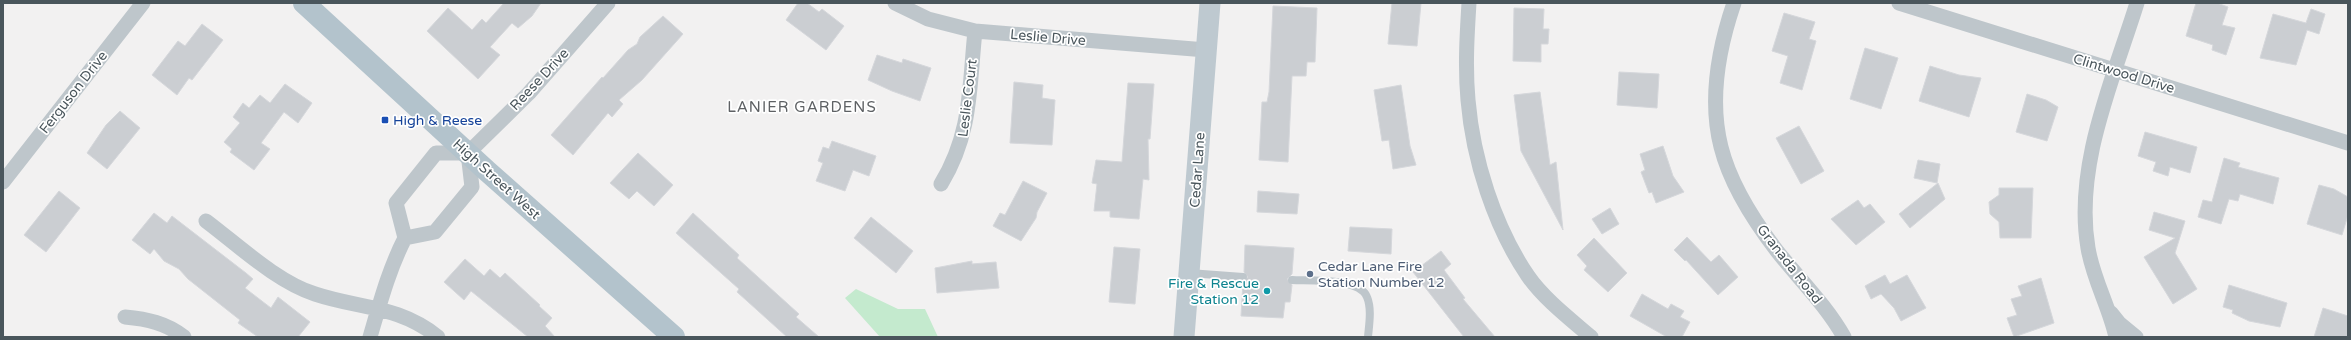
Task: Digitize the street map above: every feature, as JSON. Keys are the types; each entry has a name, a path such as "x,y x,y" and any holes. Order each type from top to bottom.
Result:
{"main road":[{"name":"High Street West","path":"304,3 468,153 674,337"},
{"name":"Cedar Lane","path":"1184,337 1210,3"}],"street":[{"name":"Ferguson Drive","path":"5,175 142,3"},
{"name":"Reese Drive","path":"468,153 529,93 608,3"},
{"name":"Leslie Drive","path":"896,3 928,19 975,31 1206,50"},
{"path":"1469,3 1466,58 1468,101 1474,143 1486,184 1501,224 1528,277 1563,312 1591,337"},
{"name":"Granada Road","path":"1734,3 1724,31 1718,65 1716,99 1721,147 1736,184 1759,226 1818,298 1844,337"},
{"name":"Clintwood Drive","path":"1900,3 2348,143"},
{"path":"2116,337 2109,310 2096,280 2088,248 2084,216 2085,184 2090,152 2137,3"},
{"name":"Leslie Court","path":"940,184 956,154 966,122 975,31"},
{"path":"370,337 397,254 405,238 396,203 436,153 468,153 472,187 435,232 405,238"},
{"path":"206,221 294,285 315,294 400,314 424,326 438,337"},
{"path":"2109,310 2119,324 2136,337"},
{"path":"125,317 146,319 162,324 184,337"}],"lane":[{"path":"1189,274 1243,277"},
{"path":"1292,280 1348,284 1359,288 1367,296 1370,307 1368,337"}],"green space":[{"path":"856,289 898,309 925,309 938,337 880,337 845,298"}],"building":[{"path":"504,3 541,3 532,16 518,28 512,23 490,47 500,55 478,79 427,31 448,8 472,30 482,19 486,23"},
{"path":"798,3 807,3 819,12 822,9 844,26 826,50 786,20"},
{"path":"1392,3 1421,3 1417,46 1388,44"},
{"path":"2196,3 2217,3 2228,7 2222,25 2235,28 2226,55 2212,50 2213,45 2186,36"},
{"path":"1273,6 1317,8 1315,62 1307,62 1306,76 1292,76 1288,162 1259,160 1262,102 1267,102 1269,92"},
{"path":"1514,8 1544,9 1543,29 1549,29 1548,44 1541,44 1541,62 1513,61"},
{"path":"2311,9 2325,14 2319,34 2307,30 2296,65 2260,58 2273,14 2306,23"},
{"path":"1784,13 1815,22 1809,39 1816,41 1802,90 1780,83 1788,56 1772,51"},
{"path":"663,16 683,34 642,80 619,100 623,104 612,117 608,113 573,155 551,135 602,77 603,78 628,50 637,44 640,37"},
{"path":"202,24 223,40 192,80 189,78 177,95 152,75 178,41 185,46"},
{"path":"1865,48 1898,58 1881,109 1850,99"},
{"path":"877,55 902,63 903,59 931,68 920,101 892,91 868,80"},
{"path":"1930,66 1959,75 1981,78 1969,117 1919,101"},
{"path":"1619,72 1659,74 1657,108 1617,105"},
{"path":"1014,82 1043,85 1042,98 1055,100 1052,145 1010,143"},
{"path":"1128,83 1154,84 1150,139 1148,139 1149,180 1143,179 1139,219 1110,217 1110,211 1094,211 1097,184 1092,183 1096,160 1122,162"},
{"path":"285,84 312,103 298,123 284,112 261,143 270,149 254,170 230,152 232,149 224,142 240,123 233,117 243,103 249,108 260,95 270,103"},
{"path":"1401,85 1410,146 1416,165 1393,169 1389,140 1382,141 1374,90"},
{"path":"1540,92 1550,165 1556,162 1563,230 1521,151 1514,95"},
{"path":"2027,94 2046,100 2058,107 2047,141 2016,132"},
{"path":"120,111 140,128 107,169 87,153 106,125"},
{"path":"1799,126 1824,171 1801,184 1776,138"},
{"path":"2145,132 2197,147 2190,173 2170,167 2168,176 2153,171 2156,162 2138,156"},
{"path":"832,141 876,156 869,176 853,170 845,191 816,181 823,163 818,161 823,147 829,149"},
{"path":"1663,146 1673,176 1684,192 1656,203 1652,192 1649,193 1641,172 1645,170 1640,154"},
{"path":"638,153 673,185 654,206 637,191 629,199 610,183"},
{"path":"2224,158 2240,163 2238,167 2279,178 2273,204 2240,194 2238,201 2229,199 2221,224 2198,217 2203,200 2212,202"},
{"path":"1918,160 1940,164 1937,183 1914,178"},
{"path":"1023,181 1047,193 1037,212 1036,218 1021,241 993,226 1000,213 1005,215"},
{"path":"1938,183 1945,199 1910,228 1899,214"},
{"path":"2319,185 2334,189 2348,197 2348,215 2342,235 2307,224"},
{"path":"1999,188 2033,188 2031,238 2000,238 1999,222 1990,214 1989,202 1999,195"},
{"path":"59,191 80,208 46,252 24,235"},
{"path":"1258,191 1299,194 1297,214 1257,212"},
{"path":"1858,200 1864,208 1870,204 1885,222 1856,245 1831,219"},
{"path":"1610,208 1619,224 1602,234 1592,219"},
{"path":"2154,212 2185,221 2175,253 2197,289 2173,304 2144,257 2175,238 2149,230"},
{"path":"154,213 167,223 172,216 246,273 253,279 245,288 271,308 278,297 310,322 298,337 258,337 238,323 240,320 188,279 179,269 164,261 154,249 150,254 132,240"},
{"path":"693,213 739,255 737,258 799,314 796,317 819,337 787,337 737,292 739,289 676,233"},
{"path":"871,217 913,251 896,273 854,238"},
{"path":"1350,227 1392,229 1391,254 1348,251"},
{"path":"1687,237 1711,262 1719,255 1738,277 1718,295 1686,260 1685,261 1674,250"},
{"path":"1594,238 1627,273 1608,292 1584,270 1587,266 1577,255"},
{"name":"Fire & Rescue Station 12","path":"1245,245 1294,248 1292,274 1287,279 1292,285 1290,302 1285,302 1283,318 1241,316 1243,282 1248,277 1244,272"},
{"path":"1114,247 1140,249 1135,304 1109,302"},
{"path":"1441,251 1451,264 1444,270 1465,298 1463,299 1495,337 1464,337 1413,272"},
{"path":"465,259 484,276 490,269 500,278 505,273 552,318 545,326 555,337 528,337 471,291 464,300 444,282"},
{"path":"972,261 972,264 996,262 999,288 937,293 935,268"},
{"path":"1885,275 1890,284 1907,275 1926,308 1901,321 1894,308 1881,294 1871,299 1865,286"},
{"path":"2041,278 2054,323 2014,337 2007,318 2017,315 2011,299 2022,296 2018,286"},
{"path":"2229,285 2287,303 2280,327 2249,321 2232,313 2233,310 2223,307"},
{"path":"1642,294 1668,309 1671,304 1684,311 1680,317 1690,322 1682,337 1667,337 1630,316"},
{"path":"2323,308 2348,316 2348,337 2314,337"}],"place":[{"name":"High & Reese","path":"385,120"},
{"name":"Cedar Lane Fire Station Number 12","path":"1310,274"},
{"name":"Fire & Rescue Station 12","path":"1267,291"}],"district":[{"name":"LANIER GARDENS","path":"802,107"}]}
